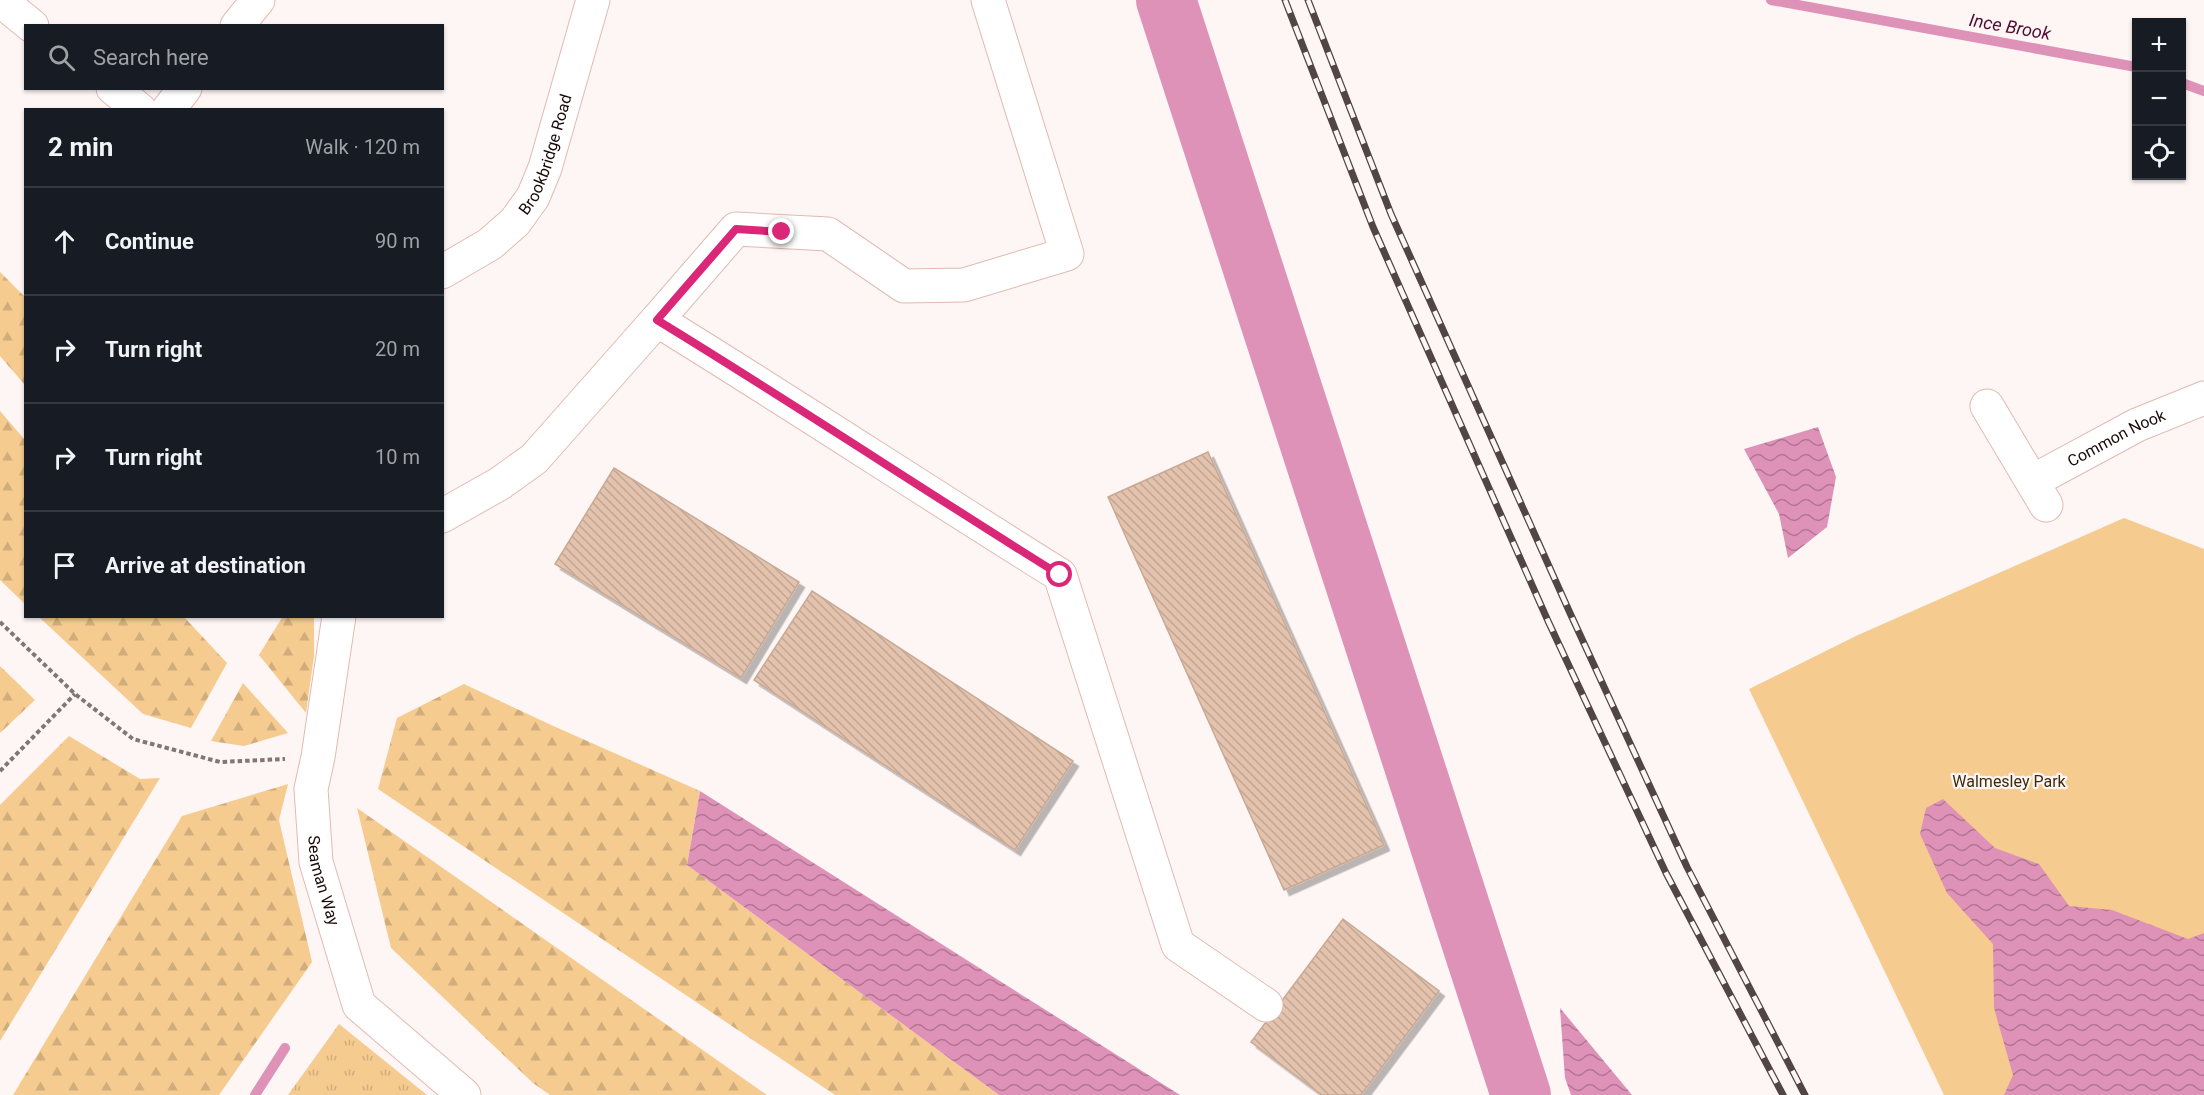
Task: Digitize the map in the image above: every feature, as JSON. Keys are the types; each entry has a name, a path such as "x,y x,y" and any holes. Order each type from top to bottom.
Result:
{"street":[{"path":"0,0 30,24"},
{"path":"239,24 258,0"},
{"name":"Brookbridge Road","path":"444,271 490,244 515,222 533,197 545,168 593,0"},
{"path":"444,515 499,484 534,459 736,229 828,234 904,286 964,285 1067,254 988,0"},
{"path":"115,90 138,108"},
{"path":"170,108 183,90"},
{"path":"657,320 760,383 941,501 1060,575 1178,945 1266,1005"},
{"name":"Common Nook","path":"1987,406 2040,493 2137,425 2204,398"},
{"name":"Seaman Way","path":"339,618 311,789 316,862 359,1005 464,1095"}],"path":[{"path":"0,622 75,694 133,739 220,762 318,757"},
{"path":"0,771 75,694"}],"green space":[{"path":"0,272 24,296 24,384 0,356"},
{"path":"0,411 24,439 24,603 0,580"},
{"name":"Walmesley Park","path":"2124,518 2204,549 2204,1095 1944,1095 1749,689 1858,635"},
{"path":"40,618 185,618 227,663 191,728 143,714"},
{"path":"282,618 314,618 314,656 306,713 259,655"},
{"path":"0,666 35,700 0,733"},
{"path":"243,683 288,733 244,746 211,741"},
{"path":"464,684 700,791 687,865 999,1095 835,1095 378,789 397,718"},
{"path":"69,736 140,779 160,778 0,1041 0,805"},
{"path":"288,784 279,820 312,962 219,1095 13,1095 182,816"},
{"path":"357,808 767,1095 550,1095 533,1083 391,948"},
{"path":"339,1024 427,1095 288,1095"}],"water":[{"path":"1818,427 1836,477 1827,527 1788,558 1779,514 1744,449"},
{"path":"700,791 1180,1095 999,1095 687,865"},
{"path":"1943,799 1995,848 2039,864 2069,906 2112,910 2188,939 2204,933 2204,1095 2004,1095 2013,1075 1994,1008 1993,944 1947,893 1920,834 1926,808"},
{"path":"1560,1008 1632,1095 1571,1095 1565,1078"}],"building":[{"path":"1208,452 1384,845 1284,890 1108,497"},
{"path":"614,468 799,582 741,678 555,564"},
{"path":"812,591 1073,761 1015,850 754,680"},
{"path":"1343,919 1439,991 1361,1095 1322,1095 1251,1042"}],"waterway":[{"path":"1166,0 1521,1095"},
{"name":"Ince Brook","path":"1771,0 2132,66"},
{"name":"Ince Brook","path":"2186,84 2204,91"},
{"path":"255,1095 285,1048"}],"railway":[{"path":"1285,0 1373,227 1548,621 1666,873 1783,1095"},
{"path":"1308,0 1391,214 1570,613 1687,867 1805,1095"}],"route":[{"path":"782,232 736,229 657,320 760,383 941,501 1060,575"}]}
